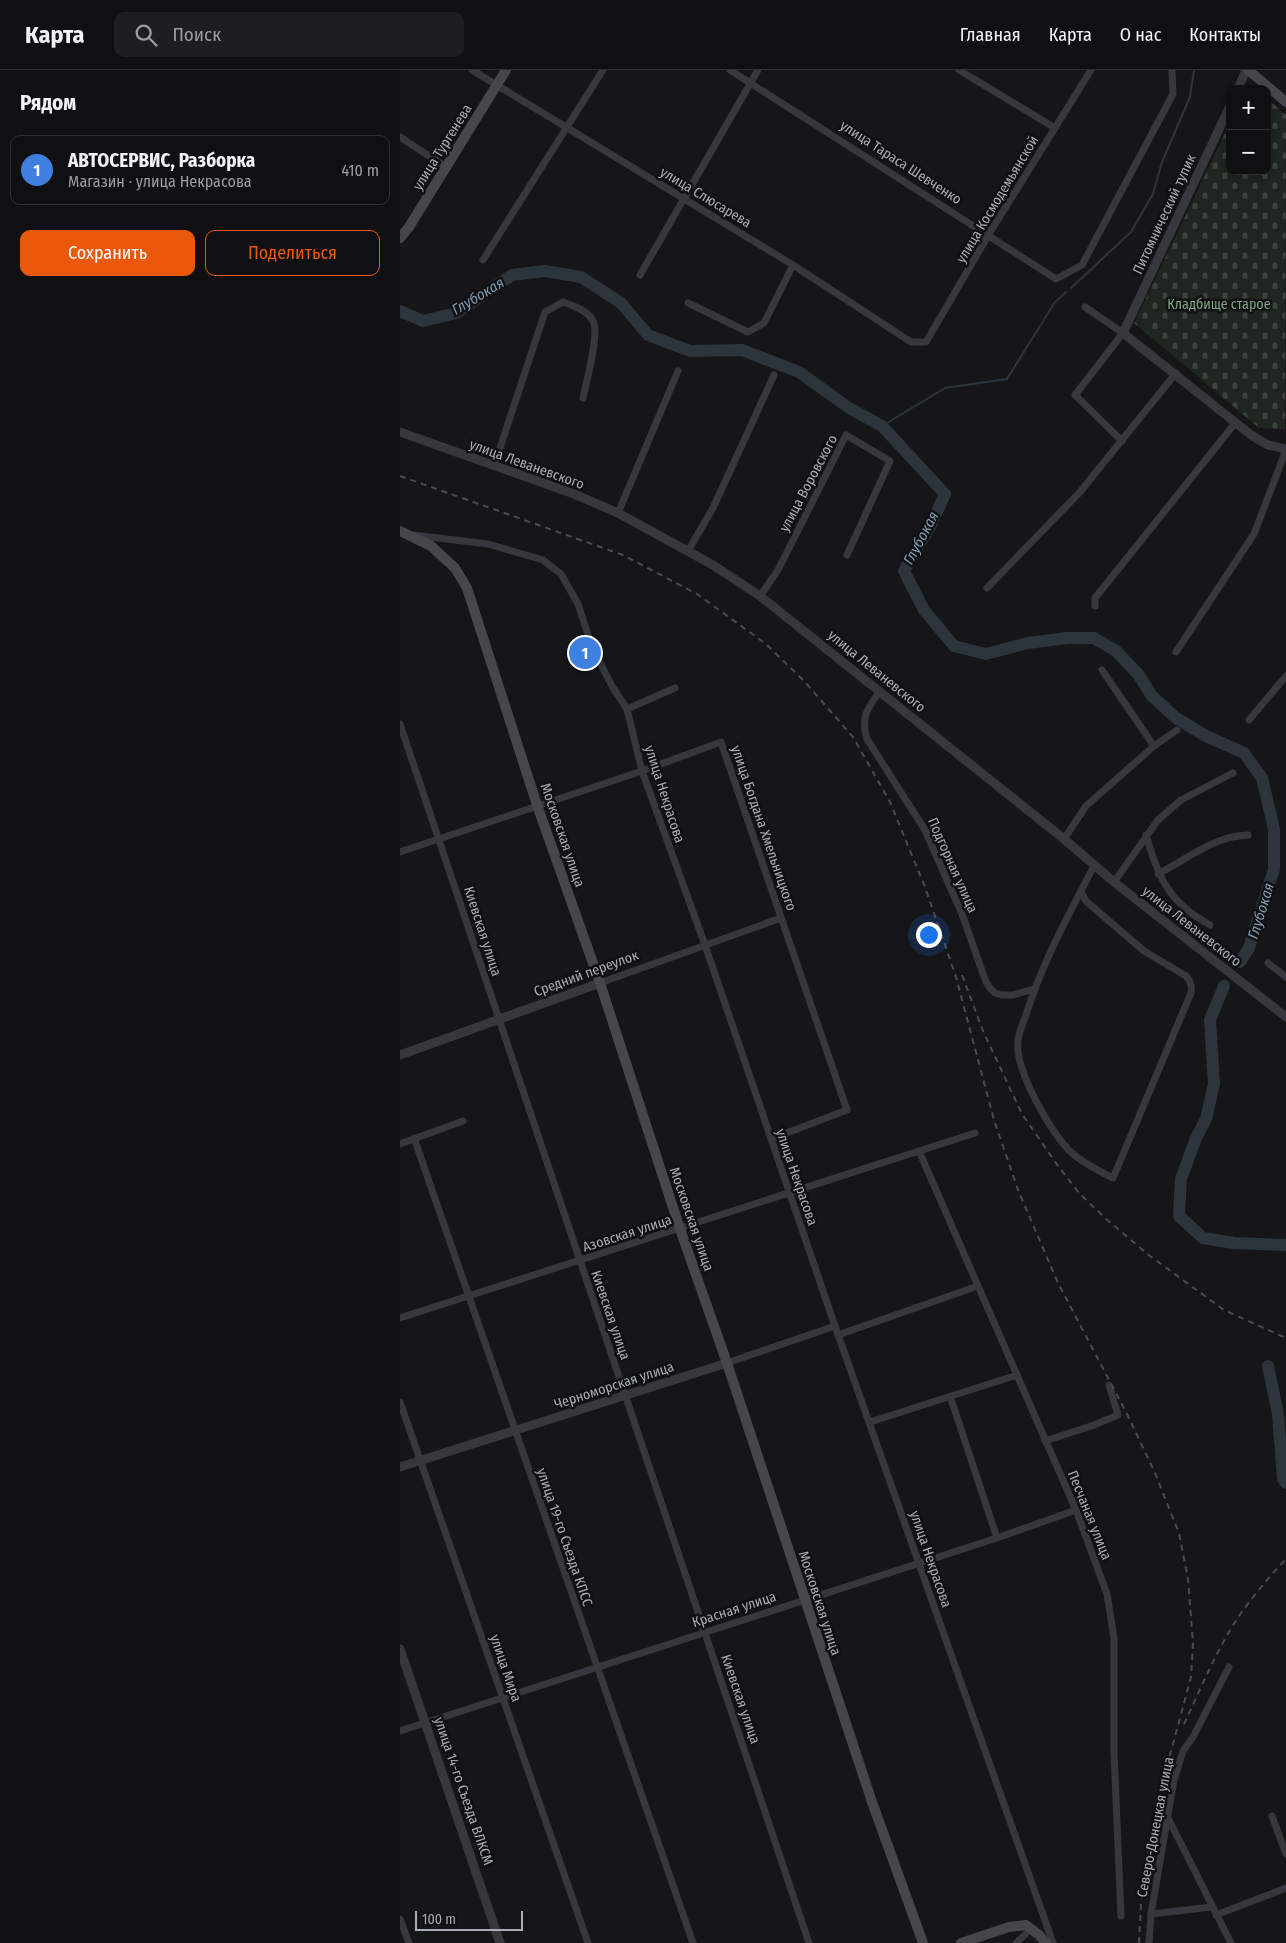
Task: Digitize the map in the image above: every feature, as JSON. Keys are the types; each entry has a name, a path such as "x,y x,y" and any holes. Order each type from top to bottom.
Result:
{"main road":[{"name":"улица Тургенева","path":"400,238 409,227 506,70"},
{"path":"1247,70 1286,102"},
{"name":"Московская улица","path":"405,533 430,546 455,568 467,588 537,805 600,983 680,1229 727,1363 872,1802 923,1943"},
{"path":"961,1943 1009,1927 1026,1925 1046,1943"}],"street":[{"name":"улица Слюсарева","path":"472,70 793,265 911,342 926,342"},
{"path":"483,260 603,70"},
{"name":"улица Тараса Шевченко","path":"730,70 989,234 1056,279 1082,265 1173,94 1172,70"},
{"path":"640,275 758,70"},
{"path":"959,70 1055,128"},
{"name":"улица Космодемьянской","path":"926,342 989,234 1091,70"},
{"path":"1240,85 1247,70"},
{"name":"Питомнический тупик","path":"1123,333 1226,114"},
{"path":"400,138 446,167"},
{"path":"688,303 748,332 764,323 793,265"},
{"path":"494,466 545,312 563,302 580,309 593,320 596,332 583,398"},
{"path":"1085,307 1123,333 1260,441 1286,449 1254,534 1176,652"},
{"path":"1122,441 1075,395 1123,333"},
{"path":"618,513 678,371"},
{"path":"987,588 1080,492 1176,374"},
{"path":"688,551 713,508 774,375"},
{"path":"1096,606 1095,598 1236,422"},
{"name":"улица Леваневского","path":"400,432 574,494 618,513 730,575 760,596 880,691 1064,839 1094,866 1286,1017"},
{"name":"улица Воровского","path":"760,596 778,570 846,435 890,461 847,555"},
{"name":"улица Некрасова","path":"405,533 488,544 543,560 561,574 578,604 592,647 612,686 627,709 642,771 705,945 838,1335 1053,1943"},
{"path":"1102,670 1154,746"},
{"path":"1249,720 1286,676"},
{"path":"627,709 674,688"},
{"name":"Подгорная улица","path":"880,691 866,709 864,716 864,730 867,739 925,830 962,914 986,982 995,993 1002,995 1013,995 1034,989"},
{"name":"Киевская улица","path":"400,724 809,1943"},
{"path":"1064,839 1086,806 1154,746 1177,730"},
{"name":"улица Богдана Хмельницкого","path":"400,852 642,771 721,742 847,1110 770,1138"},
{"path":"1114,882 1158,820 1181,800 1233,772"},
{"name":"улица Леваневского","path":"1146,835 1158,874 1164,884 1180,904 1198,919 1210,925"},
{"path":"1158,874 1179,864 1211,842 1238,835 1248,835"},
{"path":"1081,892 1090,905 1144,951 1179,971 1190,980 1191,993 1113,1178 1073,1154 1052,1129 1028,1084 1020,1056 1018,1040 1034,989 1081,892 1094,866"},
{"name":"Средний переулок","path":"400,1055 781,918"},
{"path":"1268,963 1286,977"},
{"path":"400,1144 463,1121"},
{"name":"Азовская улица","path":"400,1318 974,1133"},
{"name":"улица 19-го Съезда КПСС","path":"414,1138 693,1943"},
{"name":"Песчаная улица","path":"919,1151 1076,1510 1107,1594 1114,1638 1114,1752 1122,1916"},
{"path":"838,1335 978,1286"},
{"name":"Черноморская улица","path":"400,1467 727,1363 835,1326"},
{"path":"870,1422 1017,1375"},
{"path":"1045,1440 1094,1425 1118,1414 1109,1385"},
{"path":"950,1396 997,1538"},
{"name":"улица Мира","path":"400,1402 588,1943"},
{"name":"Красная улица","path":"400,1731 704,1631 997,1538 1076,1510"},
{"name":"улица 14-го Съезда ВЛКСМ","path":"400,1648 500,1943"},
{"name":"Северо-Донецкая улица","path":"1149,1943 1151,1914 1174,1780 1183,1751 1193,1737 1229,1667"},
{"path":"1272,1816 1286,1854"},
{"path":"1168,1818 1230,1943"},
{"path":"1216,1914 1286,1888"},
{"path":"1151,1914 1212,1907"},
{"path":"400,1919 409,1943"},
{"path":"1016,1943 1031,1930"}],"green space":[{"name":"Кладбище старое","path":"1271,102 1286,115 1285,429 1259,428 1134,323 1226,131 1226,175 1271,175"}],"waterway":[{"path":"1071,288 1131,232 1153,194 1162,162 1190,97 1194,70"},
{"name":"Глубокая","path":"400,311 423,321 456,313 512,275 545,271 581,277 621,303 648,335 690,351 742,350 799,372 849,408 882,426 945,494 931,525 904,571 924,610 954,646 986,654 1028,643 1067,638 1094,638 1116,651 1138,674 1152,696 1176,718 1206,736 1244,753 1262,778 1274,829 1274,869 1249,948 1240,962"},
{"path":"882,426 945,388 1007,379 1055,302 1066,292"},
{"name":"Глубокая","path":"1224,986 1210,1020 1214,1084 1206,1119 1196,1138 1181,1179 1179,1216 1203,1238 1234,1243 1286,1245"},
{"name":"Глубокая","path":"1268,1366 1278,1414 1283,1479 1286,1483"}],"railway":[{"path":"400,476 623,555 697,594 766,644 804,681 853,737 890,802 925,887 956,977 994,1120 1018,1190 1058,1283 1127,1414 1155,1473 1179,1533 1188,1579 1193,1643 1191,1677 1162,1785"},
{"path":"962,975 983,1031 1022,1114 1079,1193 1106,1219 1150,1256 1224,1310 1286,1338"},
{"path":"1184,1724 1210,1669 1239,1616 1286,1559"},
{"path":"1139,1943 1141,1904 1151,1834 1164,1780"}],"place":[{"name":"АВТОСЕРВИС, Разборка","path":"585,653"}]}
